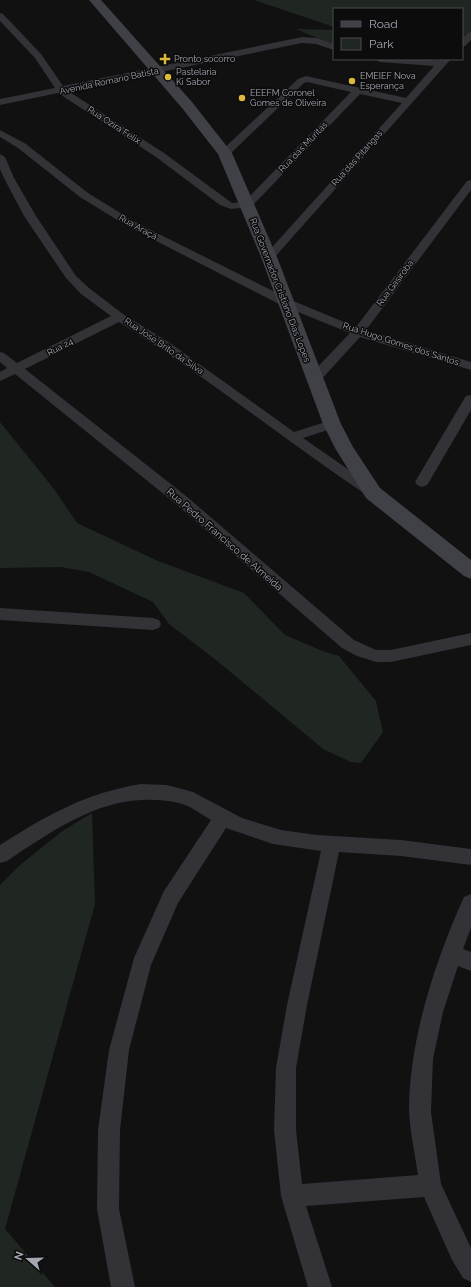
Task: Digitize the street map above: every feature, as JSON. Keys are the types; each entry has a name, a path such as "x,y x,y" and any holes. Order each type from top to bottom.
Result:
{"street":[{"name":"Rua Governador Cristiano Dias Lopes","path":"95,0 187,105 225,153 269,257 332,424 344,448 373,493 471,571"},
{"name":"Rua Ozira Felix","path":"0,16 38,56 62,91 160,155 224,203 231,206 247,205"},
{"path":"463,43 471,35"},
{"name":"Avenida Romario Batista","path":"0,102 62,91 302,40 317,41 333,47"},
{"path":"412,60 443,61"},
{"name":"Rua das Pitangas","path":"269,257 443,61"},
{"path":"225,153 301,81 306,79 408,101"},
{"name":"Rua das Muritas","path":"247,205 358,90"},
{"name":"Rua Araçá","path":"0,133 22,146 84,195 125,220 287,303"},
{"name":"Rua José Brito da Silva","path":"0,157 9,178 30,216 72,278 119,317 166,346 292,437 373,493"},
{"name":"Rua Gasiroba","path":"314,378 358,332 471,183"},
{"name":"Rua Hugo Gomes dos Santos","path":"287,303 358,332 471,366"},
{"name":"Rua 24","path":"0,377 119,317"},
{"name":"Rua Pedro Francisco de Almeida","path":"0,356 181,500 348,644 363,652 376,656 390,656 471,639"},
{"path":"422,482 471,399"},
{"path":"292,437 332,424"},
{"path":"0,614 153,624"},
{"path":"0,855 69,812 101,799 126,793 153,792 175,795 194,801 222,818 260,834 289,840 380,846 471,857"},
{"path":"122,1287 108,1209 109,1130 119,1050 141,965 171,897 222,818"},
{"path":"320,1287 292,1196 285,1130 286,1068 297,1005 332,842"},
{"path":"471,903 452,953 433,1012 423,1059 420,1112 430,1185 460,1252 471,1270"},
{"path":"452,953 471,962"},
{"path":"292,1196 430,1185"}],"green space":[{"path":"254,0 471,0 471,38 463,47 463,8 333,8 333,27"},
{"path":"296,29 333,30 333,45"},
{"path":"0,422 54,489 77,523 158,561 244,593 285,635 325,652 339,656 376,701 383,732 361,763 351,762 323,749 216,660 169,624 153,602 89,572 61,567 0,568"},
{"path":"92,813 95,904 5,1229 55,1287 0,1287 0,885 19,866 61,832"}],"place":[{"name":"Pronto socorro","path":"165,59"},
{"name":"Pastelaria Ki Sabor","path":"168,77"},
{"name":"EMEIEF Nova Esperança","path":"352,81"},
{"name":"EEEFM Coronel Gomes de Oliveira","path":"242,98"}]}
